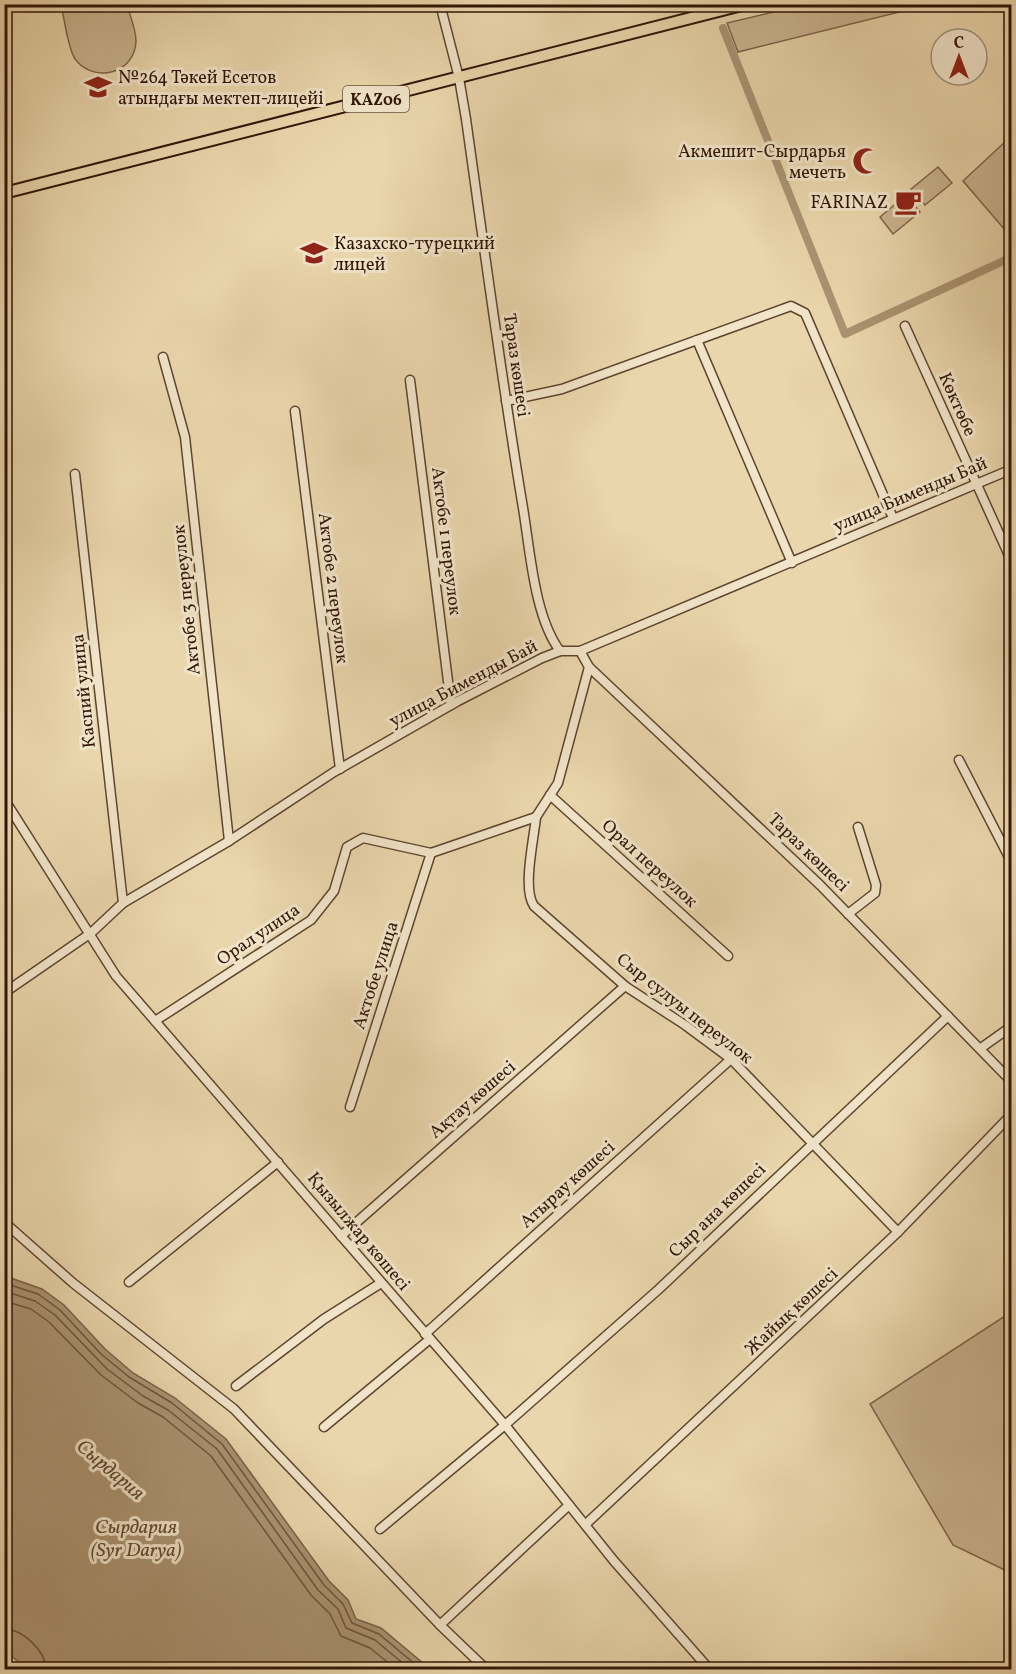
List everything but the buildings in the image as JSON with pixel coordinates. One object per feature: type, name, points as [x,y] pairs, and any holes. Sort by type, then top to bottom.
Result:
[{"type":"main road","name":"KAZ06","points":[[4,192],[746,4]]},
{"type":"street","name":"Тараз көшесі","points":[[440,4],[459,78],[506,401],[537,593],[551,639],[560,651]]},
{"type":"street","points":[[506,401],[562,389],[791,306],[805,313],[893,518]]},
{"type":"street","name":"Көктөбе","points":[[905,326],[1011,562]]},
{"type":"street","points":[[697,340],[792,562]]},
{"type":"street","name":"Актобе 3 переулок","points":[[163,357],[185,437],[229,841]]},
{"type":"street","name":"Актобе 1 переулок","points":[[410,380],[451,705]]},
{"type":"street","name":"Актобе 2 переулок","points":[[295,411],[340,769]]},
{"type":"street","name":"улица Бименды Бай","points":[[4,993],[91,933],[123,903],[229,841],[340,769],[451,705],[560,651],[580,651],[1011,469]]},
{"type":"street","name":"Каспий улица","points":[[75,474],[123,903]]},
{"type":"street","name":"Тараз көшесі","points":[[580,651],[589,667],[848,914],[981,1048],[1011,1082]]},
{"type":"street","points":[[431,853],[536,818],[558,783],[589,667]]},
{"type":"street","points":[[959,760],[1011,862]]},
{"type":"street","name":"Орал переулок","points":[[550,795],[728,956]]},
{"type":"street","name":"Қызылжар көшесі","points":[[4,799],[91,933],[116,976],[505,1425],[614,1561],[710,1670]]},
{"type":"street","name":"Сыр сулуы переулок","points":[[536,818],[529,884],[530,900],[625,986],[685,1025],[731,1059],[898,1232]]},
{"type":"street","points":[[848,914],[875,893],[876,885],[858,827]]},
{"type":"street","name":"Орал улица","points":[[155,1021],[311,920],[334,891],[347,847],[363,838],[431,853]]},
{"type":"street","name":"Актобе улица","points":[[350,1107],[431,853]]},
{"type":"street","name":"Ақтау көшесі","points":[[341,1236],[625,986]]},
{"type":"street","name":"Сыр ана көшесі","points":[[380,1529],[505,1425],[659,1289],[810,1143],[948,1016]]},
{"type":"street","points":[[981,1048],[1011,1026]]},
{"type":"street","name":"Атырау көшесі","points":[[324,1427],[731,1059]]},
{"type":"street","name":"Жайық көшесі","points":[[585,1524],[898,1232],[1011,1114]]},
{"type":"street","points":[[129,1282],[278,1162]]},
{"type":"street","points":[[4,1222],[89,1296],[220,1395],[440,1625],[487,1670]]},
{"type":"street","points":[[236,1386],[324,1319],[381,1283]]},
{"type":"street","points":[[440,1625],[569,1505]]},
{"type":"shaded area","points":[[808,4],[928,5],[738,52],[727,23]]},
{"type":"shaded area","points":[[61,5],[127,5],[136,41],[129,61],[112,72],[102,73],[83,67],[75,59],[68,41]]},
{"type":"shaded area","points":[[1006,141],[1011,152],[1012,228],[1005,230],[963,181]]},
{"type":"shaded area","points":[[938,167],[952,183],[925,205],[911,189]]},
{"type":"shaded area","points":[[906,195],[920,212],[893,234],[880,217]]},
{"type":"shaded area","points":[[1005,1316],[1012,1324],[1011,1573],[953,1545],[870,1404]]},
{"type":"water","name":"Сырдария (Syr Darya)","points":[[5,1276],[42,1289],[64,1305],[105,1349],[133,1373],[175,1398],[226,1439],[329,1581],[348,1600],[356,1619],[381,1628],[430,1669],[27,1670],[4,1649]]},
{"type":"waterway","points":[[723,28],[845,334],[1012,257]]},
{"type":"place","name":"№264 Тәкей Есетов атындағы мектеп-лицейі","points":[[98,87]]},
{"type":"place","name":"Акмешит-Сырдарья мечеть","points":[[866,161]]},
{"type":"place","name":"FARINAZ","points":[[908,202]]},
{"type":"place","name":"Казахско-турецкий лицей","points":[[314,253]]},
{"type":"water label","name":"Сырдария","points":[[111,1469]]}]
